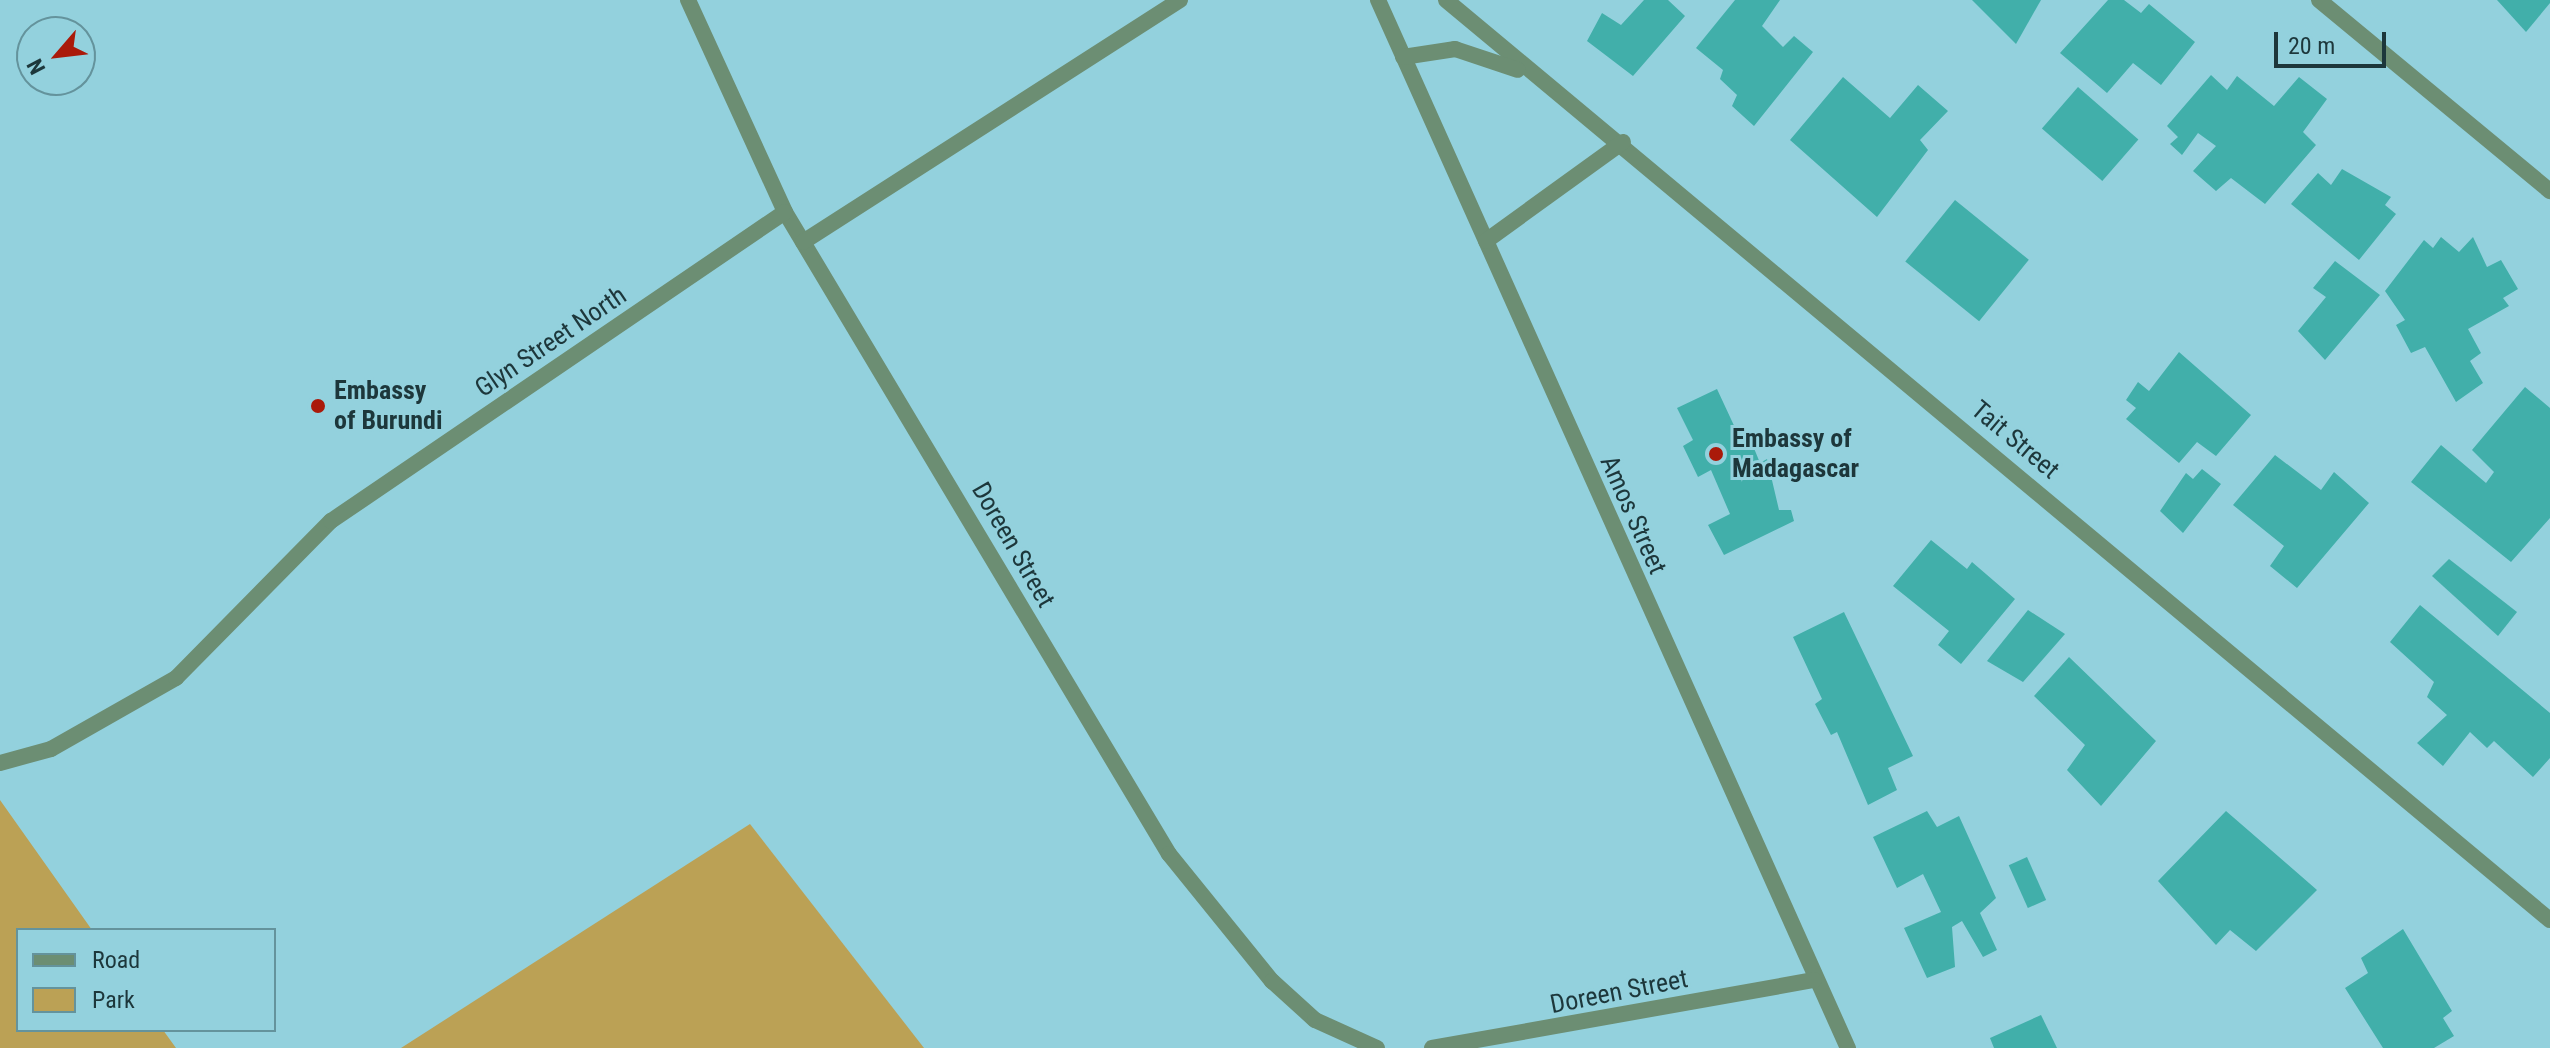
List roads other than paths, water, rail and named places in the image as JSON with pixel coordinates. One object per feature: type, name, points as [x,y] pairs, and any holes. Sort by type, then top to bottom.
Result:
[{"type":"street","name":"Doreen Street","points":[[688,0],[785,212],[1169,854],[1272,981],[1315,1020],[1377,1048]]},
{"type":"street","points":[[803,242],[1180,0]]},
{"type":"street","name":"Amos Street","points":[[1378,0],[1814,980],[1848,1048]]},
{"type":"street","name":"Tait Street","points":[[1446,0],[1547,87],[1623,142],[2550,920]]},
{"type":"street","points":[[2319,0],[2550,191]]},
{"type":"street","points":[[1403,57],[1436,48],[1476,52],[1547,87]]},
{"type":"street","points":[[1486,241],[1623,142]]},
{"type":"street","name":"Glyn Street North","points":[[0,763],[51,749],[176,678],[238,609],[331,521],[785,212]]},
{"type":"street","name":"Doreen Street","points":[[1432,1048],[1814,980]]},
{"type":"place","name":"Embassy of Burundi","points":[[318,406]]},
{"type":"place","name":"Embassy of Madagascar","points":[[1716,454]]}]
